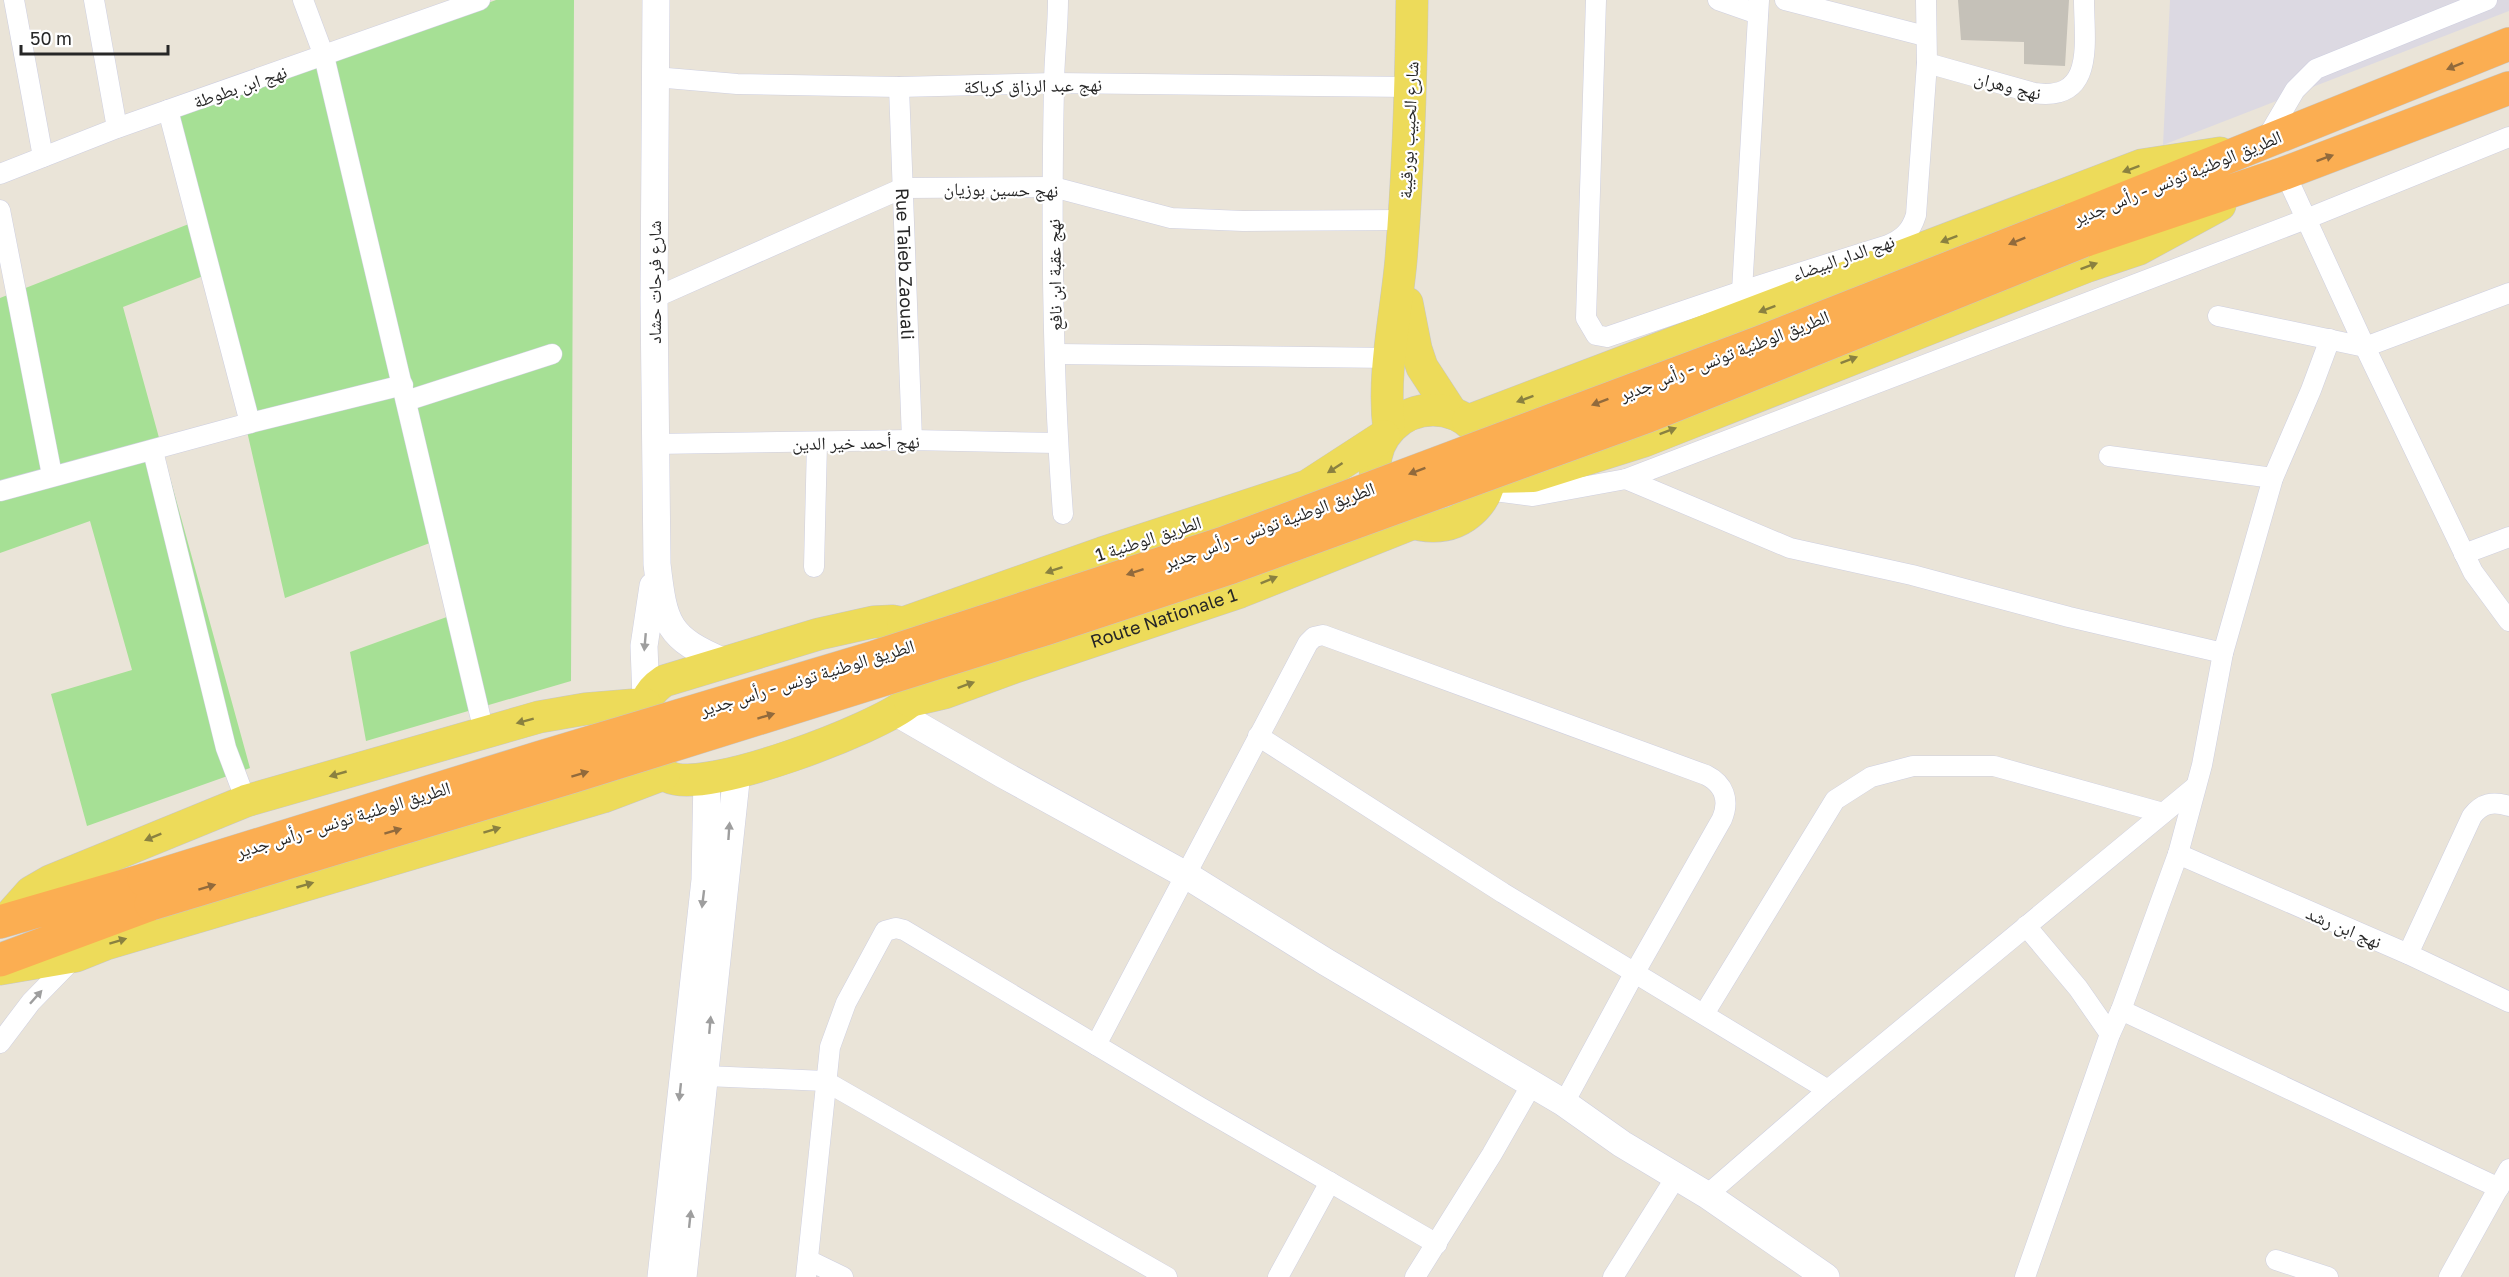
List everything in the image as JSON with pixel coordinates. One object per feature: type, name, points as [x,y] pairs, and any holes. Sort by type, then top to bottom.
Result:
[{"type":"highway","name":"الطريق الوطنية تونس - رأس جدير","points":[[3,921],[147,892],[593,770],[1045,629],[1232,567],[1648,416],[2077,230],[2257,145],[2509,44]]},
{"type":"highway","name":"الطريق الوطنية تونس - رأس جدير","points":[[2077,230],[2278,175],[2509,88]]},
{"type":"highway","name":"الطريق الوطنية تونس - رأس جدير","points":[[0,960],[147,892]]},
{"type":"main road","name":"شارع الحبيب بورقيبة","points":[[1401,261],[1411,87],[1412,0]]},
{"type":"main road","points":[[1460,417],[2142,165],[2257,145]]},
{"type":"main road","points":[[1489,484],[1533,476],[1644,441],[2088,266],[2139,249],[2278,175]]},
{"type":"main road","points":[[1401,261],[1416,350],[1426,375],[1460,417],[1479,432],[1487,446],[1491,461],[1489,484],[1469,514],[1457,521],[1428,526],[1414,523],[1395,513],[1382,497],[1375,477],[1376,455],[1387,432],[1388,393],[1401,261]]},
{"type":"main road","name":"الطريق الوطنية 1","points":[[903,623],[1091,557],[1307,486],[1387,432],[1403,418],[1418,412],[1435,410],[1460,417]]},
{"type":"main road","name":"Route Nationale 1","points":[[664,774],[676,779],[722,774],[817,746],[902,706],[1240,592],[1414,523]]},
{"type":"main road","points":[[0,969],[76,956],[116,941],[603,797],[664,774],[651,746],[646,701],[652,689],[664,681],[819,634],[873,621],[888,620],[912,627],[920,635],[928,658],[925,682],[902,706]]},
{"type":"main road","points":[[3,921],[31,892],[50,881],[246,801],[539,717],[646,701]]},
{"type":"street","points":[[14,0],[43,157]]},
{"type":"street","points":[[94,0],[117,128]]},
{"type":"street","points":[[303,0],[324,56],[484,732]]},
{"type":"street","name":"شارع فرحات حشاد","points":[[656,0],[654,298],[657,564]]},
{"type":"street","name":"نهج عقبة ابن نافع","points":[[1058,0],[1053,187],[1057,442],[1063,514]]},
{"type":"street","name":"نهج الدار البيضاء","points":[[1596,0],[1586,318],[1596,335],[1606,337],[1887,245],[1906,234],[1916,215],[1927,63],[1926,0]]},
{"type":"street","points":[[1718,0],[1758,7],[1742,291]]},
{"type":"street","points":[[1785,0],[1925,36]]},
{"type":"street","name":"نهج وهران","points":[[1927,63],[2034,93],[2050,96],[2064,92],[2074,85],[2084,57],[2084,0]]},
{"type":"street","points":[[2257,145],[2295,90],[2316,69],[2487,0]]},
{"type":"street","name":"نهج ابن بطوطة","points":[[0,174],[117,128],[476,1]]},
{"type":"street","name":"نهج عبد الرزاق كرباكة","points":[[655,78],[737,84],[899,87],[1054,83],[1411,87]]},
{"type":"street","name":"Rue Taieb Zaouali","points":[[899,87],[912,440]]},
{"type":"street","points":[[168,110],[249,423]]},
{"type":"street","points":[[1489,484],[1533,496],[1626,478],[1986,343],[2306,219],[2509,136]]},
{"type":"street","points":[[2278,175],[2306,219],[2473,572],[2509,621]]},
{"type":"street","name":"نهج حسين بوزيان","points":[[654,298],[903,188],[1053,187],[1171,218],[1243,221],[1403,220]]},
{"type":"street","points":[[0,210],[52,475]]},
{"type":"street","points":[[2218,316],[2365,347],[2509,293]]},
{"type":"street","points":[[2025,1277],[2110,1034],[2121,1010],[2178,854],[2202,765],[2223,653],[2273,478],[2330,339]]},
{"type":"street","points":[[0,491],[249,423],[404,393],[552,354]]},
{"type":"street","points":[[1056,354],[1391,358]]},
{"type":"street","name":"نهج أحمد خير الدين","points":[[655,444],[912,440],[1057,442]]},
{"type":"street","points":[[814,567],[817,443]]},
{"type":"street","points":[[153,450],[226,748],[246,801]]},
{"type":"street","points":[[2109,456],[2273,478]]},
{"type":"street","points":[[1626,478],[1790,548],[1912,575],[2069,617],[2223,653]]},
{"type":"street","points":[[2464,554],[2509,537]]},
{"type":"street","points":[[657,564],[663,606],[672,628],[689,646],[725,662]]},
{"type":"street","points":[[646,701],[644,646],[657,564]]},
{"type":"street","points":[[1096,1046],[1308,643],[1314,637],[1323,635],[1715,780],[1725,794],[1727,803],[1722,819],[1564,1103]]},
{"type":"street","points":[[902,706],[1564,1103],[1622,1144],[1707,1195],[1826,1277]]},
{"type":"street","points":[[1258,736],[1503,893],[1828,1090]]},
{"type":"street","points":[[1704,1014],[1835,800],[1871,777],[1913,766],[1994,766],[2163,813]]},
{"type":"street","points":[[683,1277],[706,1076],[722,774]]},
{"type":"street","points":[[661,1277],[705,880],[722,774]]},
{"type":"street","points":[[1707,1195],[1828,1090],[2195,787]]},
{"type":"street","points":[[2408,954],[2472,816],[2477,810],[2491,803],[2499,802],[2509,806]]},
{"type":"street","name":"نهج ابن رشد","points":[[2178,854],[2408,954],[2509,1002]]},
{"type":"street","points":[[2026,926],[2078,988],[2110,1034]]},
{"type":"street","points":[[843,1277],[807,1269],[825,1081],[832,1039],[846,1003],[885,931],[890,928],[904,930],[1096,1046],[1437,1244]]},
{"type":"street","points":[[0,1043],[31,1002],[76,956]]},
{"type":"street","points":[[2121,1010],[2499,1188]]},
{"type":"street","points":[[706,1076],[825,1081],[1167,1277]]},
{"type":"street","points":[[1415,1277],[1532,1084]]},
{"type":"street","points":[[2449,1277],[2509,1169]]},
{"type":"street","points":[[1613,1277],[1676,1177]]},
{"type":"street","points":[[1278,1277],[1329,1182]]},
{"type":"street","points":[[2276,1260],[2306,1273],[2328,1277]]},
{"type":"shaded area","points":[[2170,0],[2509,0],[2509,11],[2163,145]]},
{"type":"green space","points":[[496,0],[574,0],[571,681],[366,741],[350,652],[455,614],[435,541],[285,598],[211,273],[123,307],[250,768],[87,826],[51,694],[132,670],[90,521],[0,553],[0,298],[199,220],[179,114]]},
{"type":"building","points":[[1958,0],[2069,0],[2065,66],[2024,64],[2024,42],[1961,40]]}]
